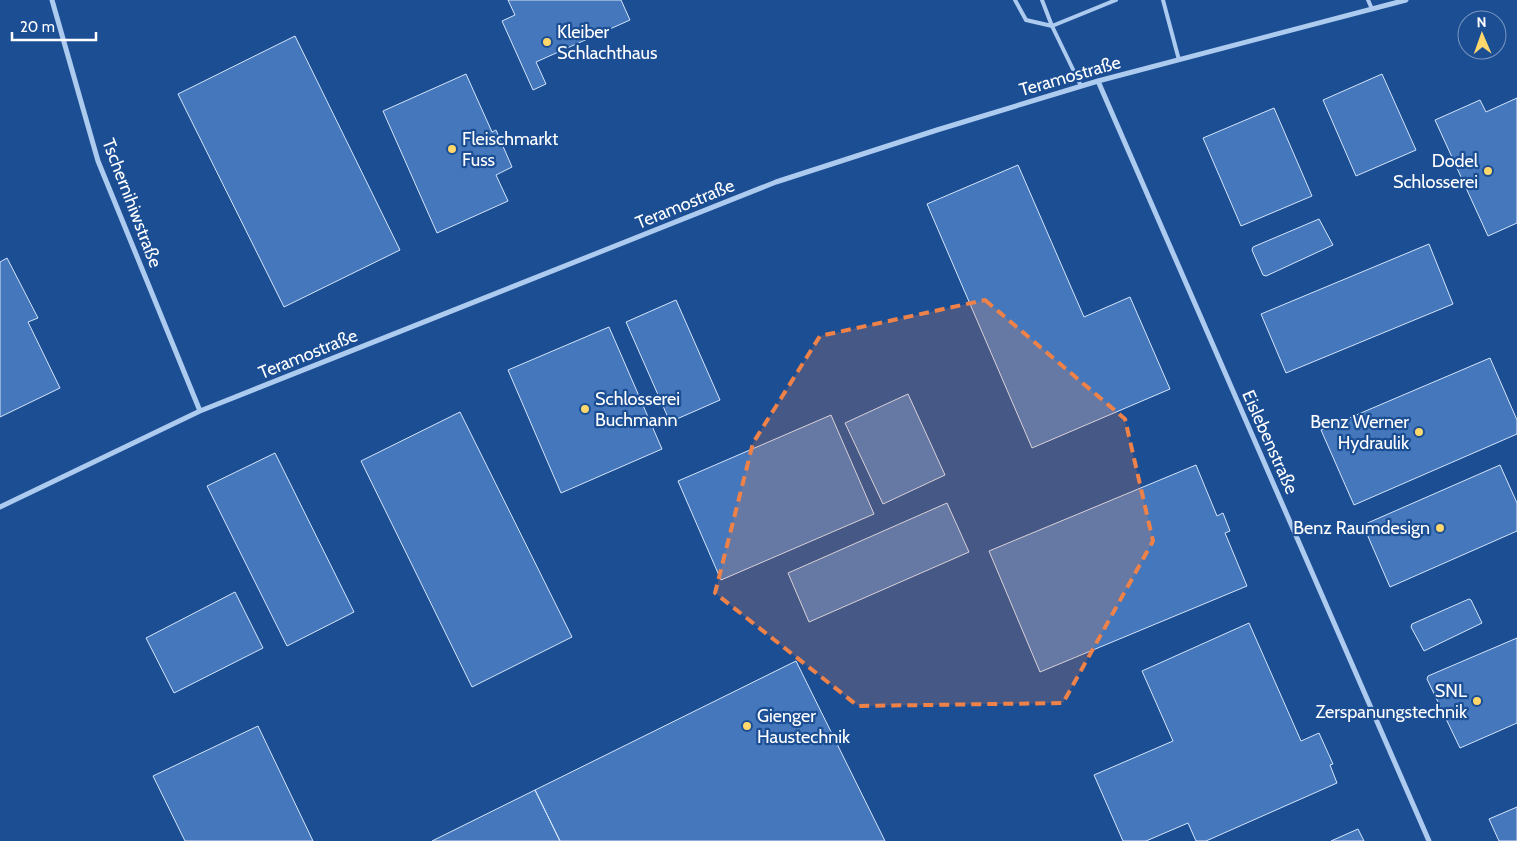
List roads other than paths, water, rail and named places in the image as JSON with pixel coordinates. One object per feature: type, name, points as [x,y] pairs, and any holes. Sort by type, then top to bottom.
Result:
[{"type":"street","name":"Tschernihiwstraße","points":[[52,0],[98,161],[200,411]]},
{"type":"street","name":"Teramostraße","points":[[0,508],[200,411],[776,182],[1098,81],[1406,0]]},
{"type":"street","name":"Eislebenstraße","points":[[1098,81],[1429,841]]},
{"type":"lane","points":[[1015,0],[1026,20],[1052,26],[1116,0]]},
{"type":"lane","points":[[1042,0],[1052,26],[1081,86]]},
{"type":"lane","points":[[1163,0],[1179,60]]},
{"type":"lane","points":[[1368,0],[1372,9]]},
{"type":"place","name":"Kleiber Schlachthaus","points":[[547,42]]},
{"type":"place","name":"Fleischmarkt Fuss","points":[[452,149]]},
{"type":"place","name":"Dodel Schlosserei","points":[[1488,171]]},
{"type":"place","name":"Schlosserei Buchmann","points":[[585,409]]},
{"type":"place","name":"Benz Werner Hydraulik","points":[[1419,432]]},
{"type":"place","name":"Benz Raumdesign","points":[[1440,528]]},
{"type":"place","name":"SNL Zerspanungstechnik","points":[[1477,701]]},
{"type":"place","name":"Gienger Haustechnik","points":[[747,726]]}]
